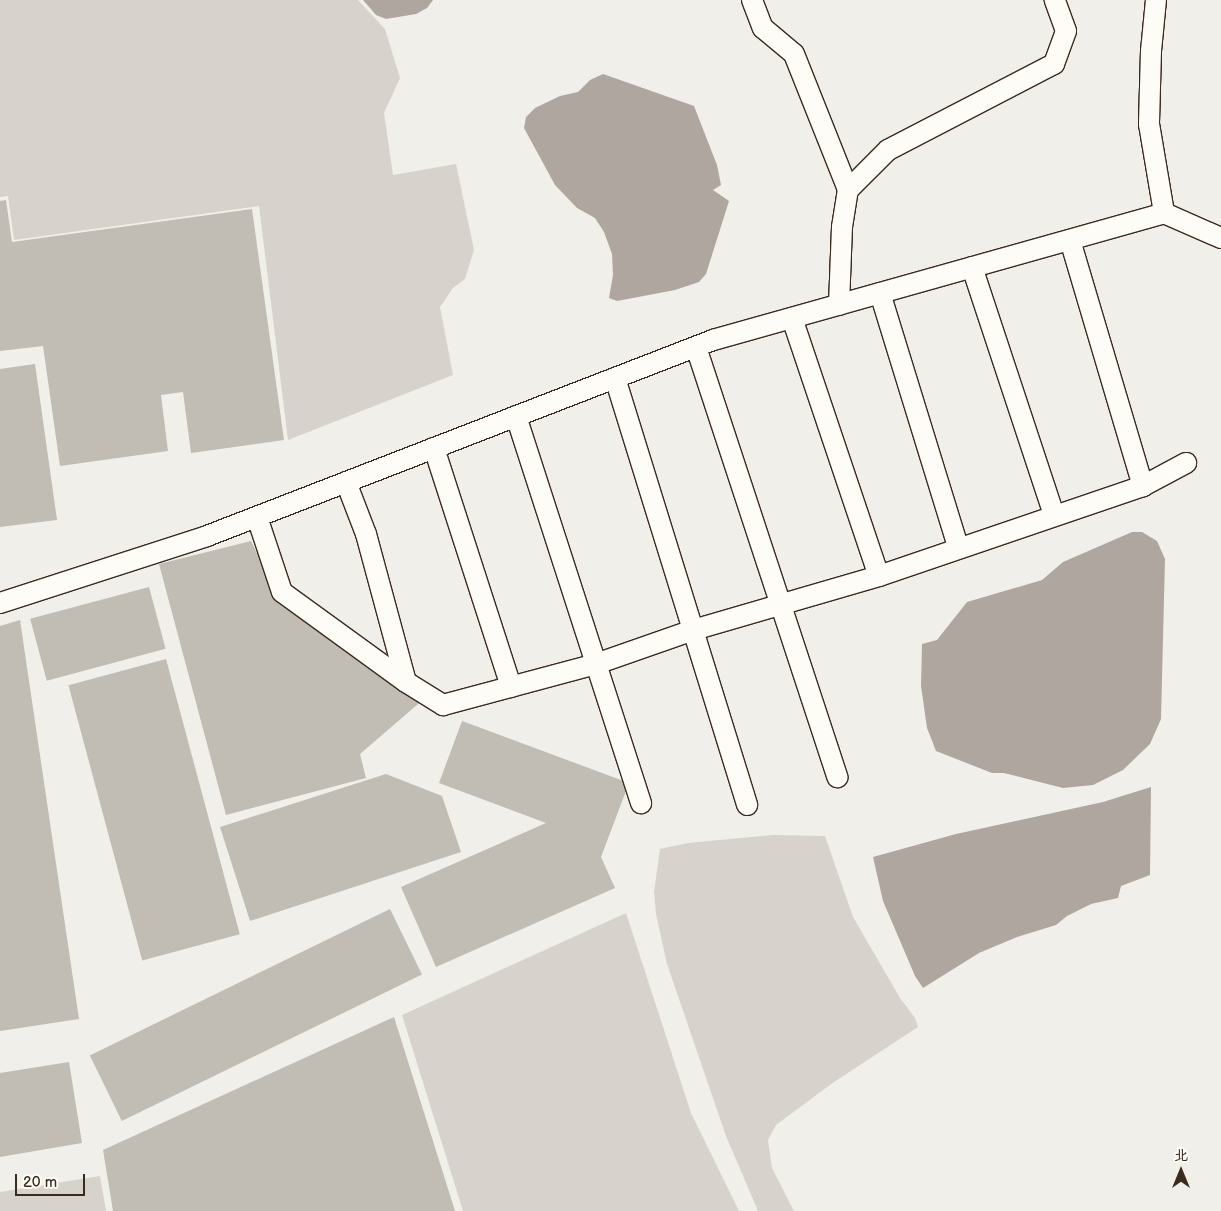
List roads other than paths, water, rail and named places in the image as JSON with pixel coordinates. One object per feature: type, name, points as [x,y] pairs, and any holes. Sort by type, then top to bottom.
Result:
[{"type":"street","points":[[752,0],[763,28],[794,54],[848,190],[842,227],[839,305]]},
{"type":"street","points":[[848,190],[888,150],[1054,64],[1066,31],[1055,0]]},
{"type":"street","points":[[1156,0],[1151,50],[1149,124],[1164,213]]},
{"type":"street","points":[[0,603],[207,536],[696,347],[792,318],[1164,213],[1221,238]]},
{"type":"street","points":[[1070,240],[1143,486]]},
{"type":"street","points":[[972,267],[1054,515]]},
{"type":"street","points":[[880,293],[958,547]]},
{"type":"street","points":[[792,318],[879,576]]},
{"type":"street","points":[[696,347],[837,776]]},
{"type":"street","points":[[615,378],[748,804]]},
{"type":"street","points":[[516,416],[641,803]]},
{"type":"street","points":[[434,448],[511,687]]},
{"type":"street","points":[[257,516],[282,592],[406,682],[443,705],[596,664],[693,630],[879,576],[958,547],[1143,486],[1186,463]]},
{"type":"street","points":[[346,482],[366,534],[406,682]]}]
